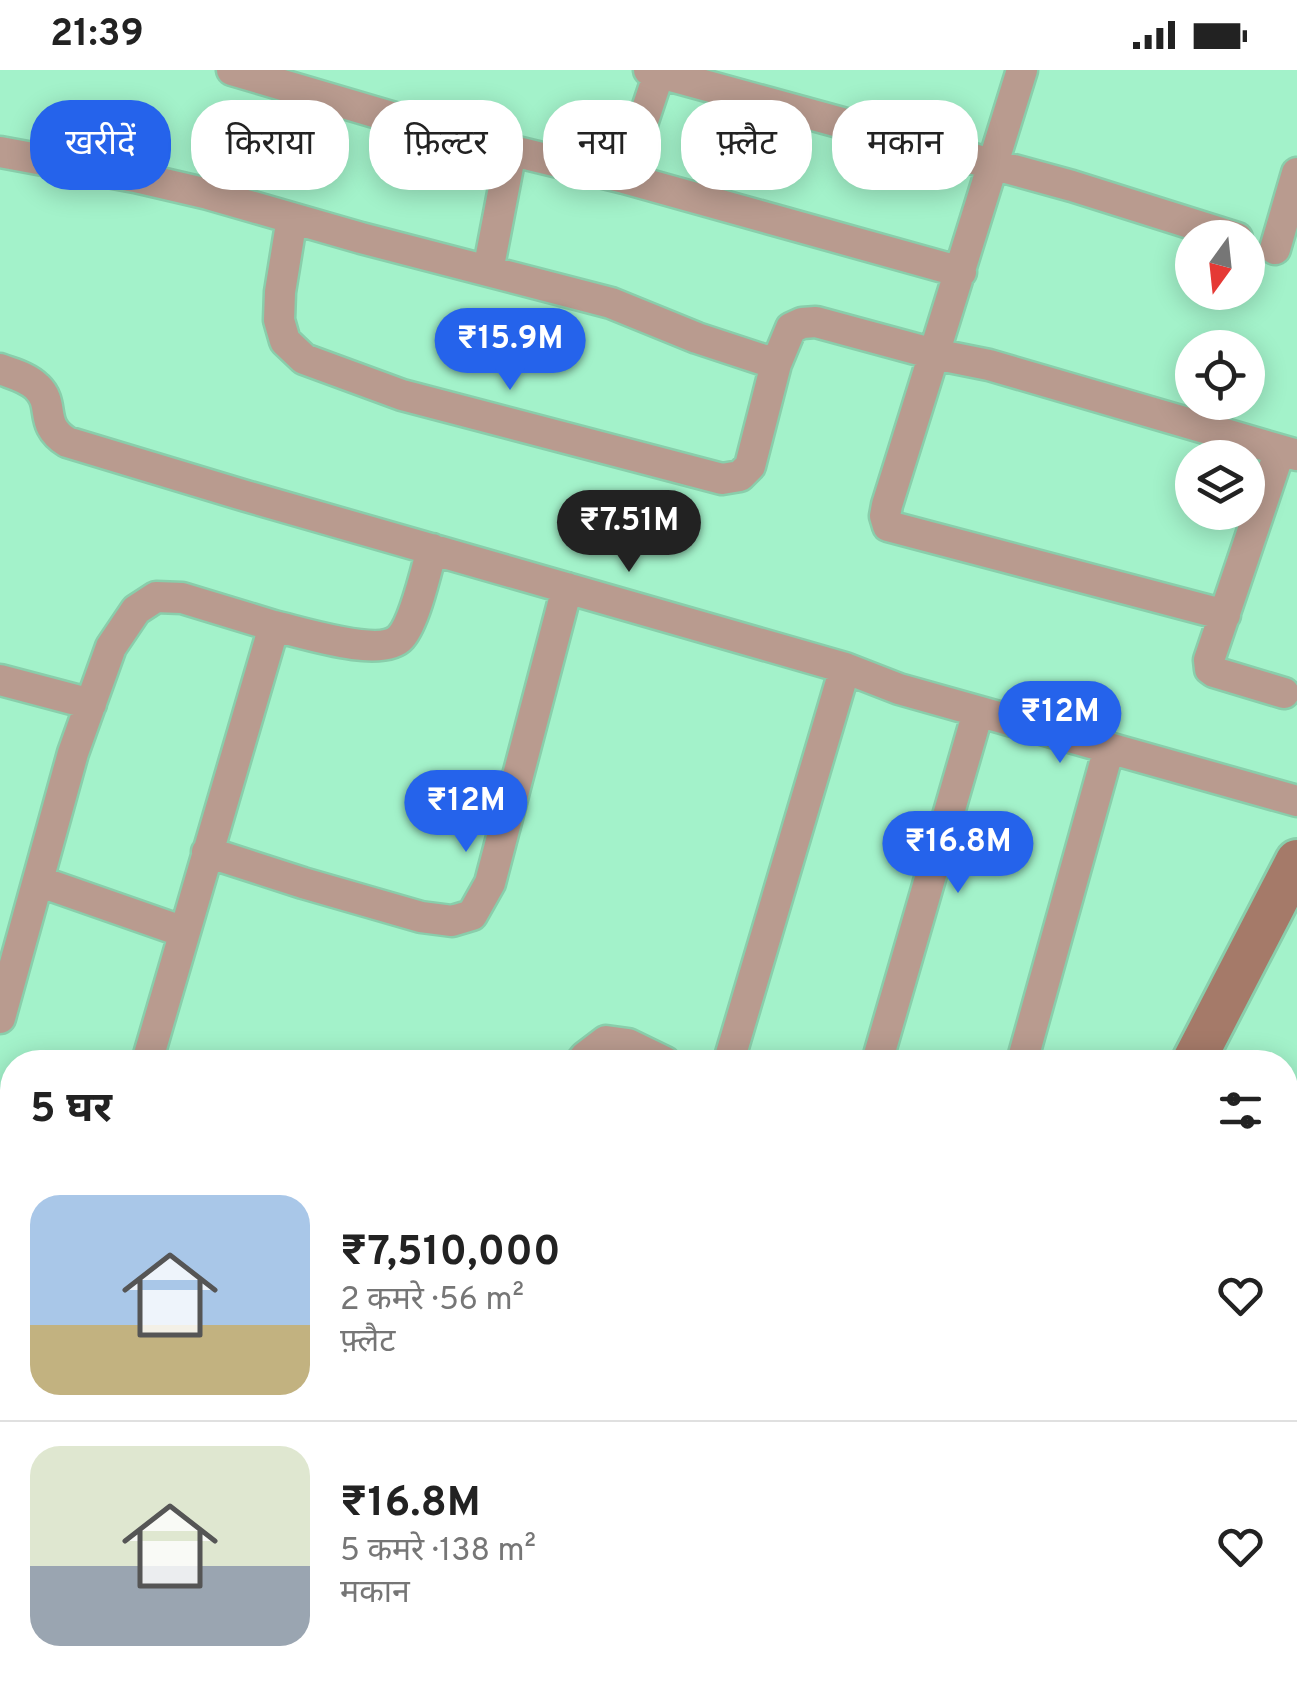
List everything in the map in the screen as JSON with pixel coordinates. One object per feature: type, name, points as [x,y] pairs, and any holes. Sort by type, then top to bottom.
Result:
[{"type":"street","points":[[232,70],[369,110]]},
{"type":"street","points":[[1022,70],[887,505],[888,526],[1225,615]]},
{"type":"street","points":[[647,100],[656,71],[1072,186],[1180,220]]},
{"type":"street","points":[[0,152],[135,176],[208,194],[611,304],[776,364]]},
{"type":"street","points":[[1273,249],[1297,173]]},
{"type":"street","points":[[661,188],[961,272]]},
{"type":"street","points":[[488,271],[504,190]]},
{"type":"street","points":[[292,218],[279,320],[284,342],[304,359],[402,395],[722,479],[740,476],[750,466],[776,364],[791,328],[816,322],[989,365],[1288,453],[1209,660],[1214,672],[1284,693]]},
{"type":"street","points":[[0,369],[24,377],[40,389],[49,424],[68,442],[845,668],[899,689],[1297,801]]},
{"type":"street","points":[[0,1018],[14,911],[38,881],[73,753],[111,648],[136,610],[156,597],[182,598],[274,626],[364,646],[384,646],[399,640],[409,625],[432,549]]},
{"type":"street","points":[[208,852],[422,917],[452,921],[472,915],[490,884],[567,588]]},
{"type":"street","points":[[149,1050],[274,626]]},
{"type":"street","points":[[732,1050],[845,668]]},
{"type":"street","points":[[0,680],[91,704]]},
{"type":"street","points":[[881,1050],[978,712]]},
{"type":"street","points":[[1025,1050],[1108,748]]},
{"type":"street","points":[[1199,1050],[1297,862]]},
{"type":"street","points":[[38,881],[184,932]]},
{"type":"street","points":[[595,1050],[606,1042],[628,1044],[640,1050]]}]
